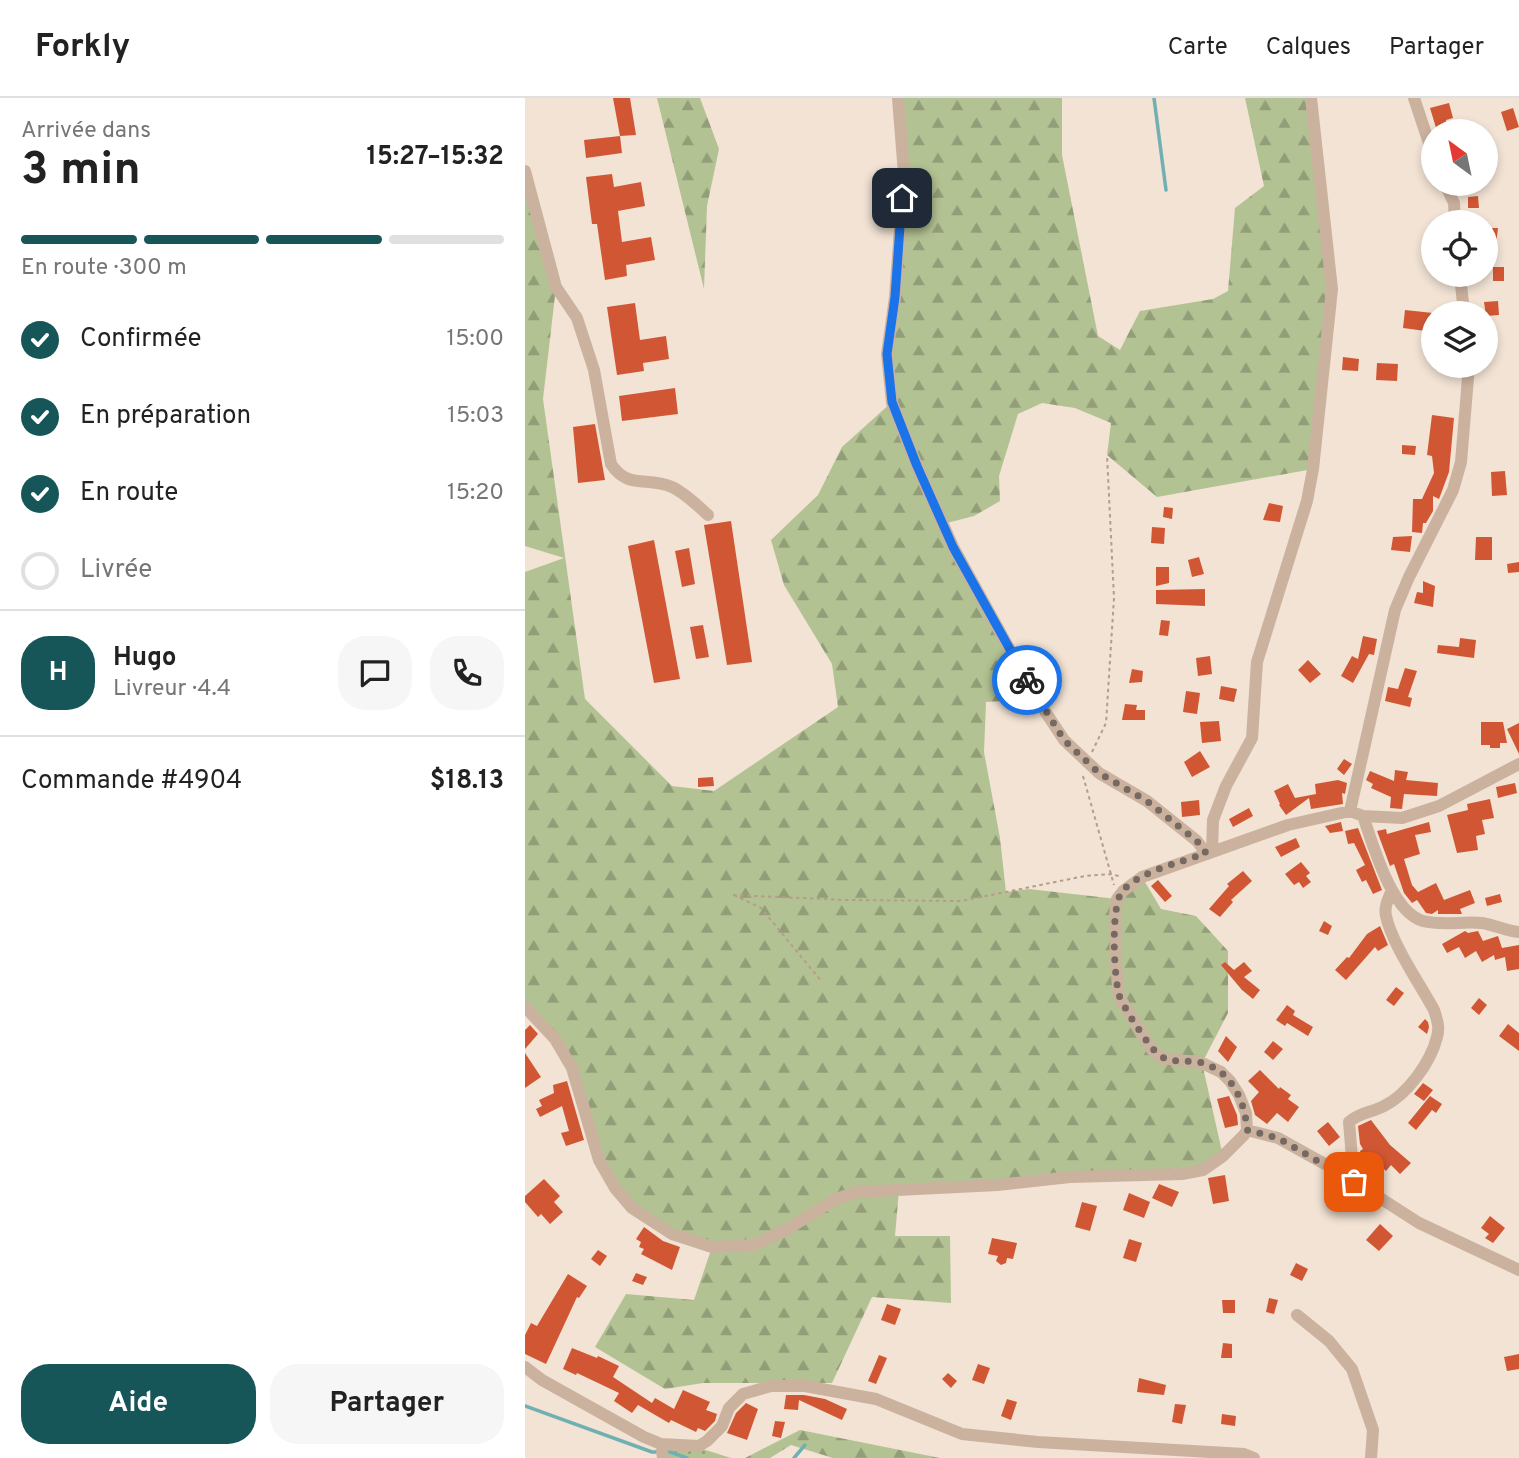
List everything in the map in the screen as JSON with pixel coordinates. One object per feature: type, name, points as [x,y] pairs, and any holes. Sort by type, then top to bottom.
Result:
[{"type":"street","points":[[898,98],[904,174],[895,297],[887,354],[892,402],[917,466],[953,547],[1037,699],[1064,740],[1115,783],[1147,801],[1209,852]]},
{"type":"street","points":[[1209,852],[1213,820],[1226,786],[1252,738],[1257,662],[1307,501],[1313,469],[1332,289],[1311,98]]},
{"type":"street","points":[[1413,98],[1421,121]]},
{"type":"street","points":[[525,171],[556,287],[577,318],[594,370],[611,464],[619,476],[627,480],[672,487],[708,515]]},
{"type":"street","points":[[1350,811],[1395,610],[1453,490],[1461,462],[1468,378]]},
{"type":"street","points":[[525,1007],[555,1040],[572,1068],[599,1160],[615,1188],[632,1208],[672,1234],[712,1247],[753,1245],[786,1230],[836,1199],[857,1192],[998,1185],[1070,1177],[1182,1174],[1203,1170],[1223,1156],[1247,1130],[1246,1113],[1239,1095],[1220,1072],[1202,1063],[1162,1058],[1153,1051],[1119,997],[1117,900],[1123,891],[1136,881],[1288,825],[1350,811],[1363,816],[1402,818],[1439,806],[1519,764]]},
{"type":"street","points":[[1363,816],[1387,883],[1402,904],[1419,920],[1432,923],[1486,923],[1519,932]]},
{"type":"street","points":[[1354,1182],[1349,1122],[1356,1115],[1385,1106],[1406,1089],[1427,1062],[1438,1036],[1434,1010],[1395,939],[1386,916],[1386,903],[1392,890]]},
{"type":"street","points":[[1247,1130],[1278,1138],[1419,1223],[1519,1270]]},
{"type":"street","points":[[1297,1315],[1329,1341],[1352,1369],[1373,1430],[1371,1458]]},
{"type":"street","points":[[525,1367],[542,1380],[644,1437],[661,1450],[704,1444],[722,1426],[729,1408],[743,1394],[771,1386],[805,1386],[876,1399],[962,1434],[1038,1442],[1244,1454],[1254,1458]]},
{"type":"path","points":[[1107,455],[1114,598],[1109,693],[1106,723],[1096,747],[1086,760],[1083,778],[1117,900]]},
{"type":"path","points":[[822,982],[761,908],[733,895],[961,901],[1085,876],[1111,874],[1136,881]]},
{"type":"green space","points":[[657,98],[700,98],[719,149],[707,206],[704,289]]},
{"type":"green space","points":[[898,98],[1062,98],[1062,155],[1098,336],[1120,350],[1140,311],[1213,299],[1228,291],[1235,208],[1264,186],[1245,98],[1311,98],[1332,289],[1313,469],[1157,497],[1107,455],[1111,423],[1075,408],[1042,403],[1018,414],[999,476],[1000,501],[974,516],[943,524],[1037,699],[986,702],[984,752],[1000,838],[1006,892],[1029,889],[1117,899],[1142,877],[1161,909],[1196,916],[1228,951],[1228,1013],[1202,1063],[1223,1156],[1203,1170],[899,1190],[895,1236],[950,1236],[951,1303],[872,1297],[832,1383],[703,1383],[665,1389],[595,1347],[626,1294],[694,1300],[712,1247],[672,1234],[615,1188],[572,1068],[525,1007],[525,572],[564,558],[525,546],[525,171],[556,287],[543,399],[585,699],[672,786],[714,791],[838,707],[832,664],[784,585],[771,540],[818,495],[842,447],[892,402],[887,354],[904,174]]},
{"type":"green space","points":[[800,1430],[940,1458],[833,1458],[791,1445],[770,1458],[745,1458]]},
{"type":"green space","points":[[661,1444],[696,1447],[731,1458],[663,1458]]},
{"type":"building","points":[[613,98],[630,98],[636,135],[620,136]]},
{"type":"building","points":[[1449,103],[1453,118],[1433,119],[1430,108]]},
{"type":"building","points":[[1513,108],[1519,127],[1507,131],[1501,112]]},
{"type":"building","points":[[620,136],[622,153],[586,158],[584,140]]},
{"type":"building","points":[[612,174],[614,187],[641,182],[645,206],[618,211],[622,242],[651,237],[655,260],[626,265],[627,276],[605,280],[597,224],[592,224],[586,177]]},
{"type":"building","points":[[1478,196],[1479,208],[1468,208],[1468,197]]},
{"type":"building","points":[[1498,267],[1504,267],[1504,281],[1498,281]]},
{"type":"building","points":[[635,303],[640,340],[666,336],[669,359],[643,363],[644,371],[617,375],[607,307]]},
{"type":"building","points":[[1405,310],[1421,312],[1421,330],[1403,328]]},
{"type":"building","points":[[1343,357],[1359,359],[1358,371],[1342,370]]},
{"type":"building","points":[[1377,363],[1398,364],[1397,381],[1376,380]]},
{"type":"building","points":[[675,388],[678,414],[622,421],[619,396]]},
{"type":"building","points":[[1432,415],[1454,418],[1449,472],[1439,499],[1433,496],[1433,511],[1426,523],[1423,523],[1422,533],[1412,532],[1413,499],[1422,499],[1434,473],[1432,456],[1427,455]]},
{"type":"building","points":[[595,424],[605,480],[578,483],[573,427]]},
{"type":"building","points":[[1402,445],[1416,446],[1415,455],[1402,454]]},
{"type":"building","points":[[1505,471],[1507,495],[1492,496],[1491,472]]},
{"type":"building","points":[[1269,503],[1283,506],[1280,522],[1263,520]]},
{"type":"building","points":[[1164,507],[1173,508],[1172,519],[1163,517]]},
{"type":"building","points":[[731,521],[752,662],[727,665],[704,525]]},
{"type":"building","points":[[1152,527],[1165,528],[1164,544],[1151,543]]},
{"type":"building","points":[[1412,536],[1410,552],[1391,550],[1393,537]]},
{"type":"building","points":[[1476,537],[1492,537],[1492,560],[1475,560]]},
{"type":"building","points":[[654,540],[680,679],[654,683],[628,546]]},
{"type":"building","points":[[689,548],[695,584],[682,587],[675,551]]},
{"type":"building","points":[[1199,557],[1204,574],[1192,577],[1188,560]]},
{"type":"building","points":[[1519,562],[1519,572],[1508,573],[1507,564]]},
{"type":"building","points":[[1156,567],[1169,567],[1169,583],[1156,586]]},
{"type":"building","points":[[1423,581],[1435,586],[1433,607],[1414,603],[1417,592],[1423,593]]},
{"type":"building","points":[[1205,589],[1205,606],[1156,604],[1156,590]]},
{"type":"building","points":[[1161,620],[1170,621],[1168,636],[1159,635]]},
{"type":"building","points":[[703,625],[709,657],[696,659],[690,627]]},
{"type":"building","points":[[1363,636],[1377,639],[1374,655],[1369,654],[1353,683],[1341,676],[1352,656],[1358,659]]},
{"type":"building","points":[[1460,638],[1476,640],[1474,658],[1437,653],[1438,645],[1459,647]]},
{"type":"building","points":[[1210,656],[1212,674],[1198,676],[1196,658]]},
{"type":"building","points":[[1308,660],[1321,674],[1310,683],[1298,670]]},
{"type":"building","points":[[1405,668],[1417,671],[1408,697],[1412,698],[1410,707],[1385,701],[1388,687],[1398,689]]},
{"type":"building","points":[[1132,669],[1143,671],[1142,682],[1129,683]]},
{"type":"building","points":[[1221,686],[1237,689],[1234,702],[1219,699]]},
{"type":"building","points":[[1186,691],[1200,693],[1197,714],[1183,712]]},
{"type":"building","points":[[1125,704],[1137,705],[1136,710],[1145,710],[1145,720],[1122,720]]},
{"type":"building","points":[[1219,721],[1221,741],[1202,743],[1200,722]]},
{"type":"building","points":[[1481,722],[1503,722],[1507,743],[1500,743],[1500,748],[1481,745]]},
{"type":"building","points":[[1519,723],[1519,754],[1507,729]]},
{"type":"building","points":[[1200,751],[1210,767],[1192,777],[1184,762]]},
{"type":"building","points":[[1344,759],[1352,764],[1344,775],[1337,769]]},
{"type":"building","points":[[1395,770],[1408,772],[1406,780],[1438,783],[1437,796],[1404,794],[1402,809],[1390,808],[1391,797],[1371,788],[1373,784],[1366,780],[1370,771],[1394,781]]},
{"type":"building","points":[[713,777],[714,786],[698,787],[698,778]]},
{"type":"building","points":[[1338,780],[1347,783],[1345,794],[1342,793],[1343,804],[1311,809],[1309,798],[1286,815],[1274,791],[1288,784],[1295,798],[1316,794],[1315,784]]},
{"type":"building","points":[[1515,783],[1517,793],[1498,798],[1496,787]]},
{"type":"building","points":[[1490,799],[1494,818],[1482,820],[1485,834],[1476,836],[1478,850],[1457,853],[1447,815],[1468,810],[1467,804]]},
{"type":"building","points":[[1199,800],[1200,815],[1182,817],[1181,802]]},
{"type":"building","points":[[1249,808],[1253,816],[1233,827],[1229,819]]},
{"type":"building","points":[[1341,822],[1343,831],[1330,833],[1325,826]]},
{"type":"building","points":[[1429,822],[1431,832],[1415,835],[1420,854],[1404,859],[1412,885],[1418,892],[1436,883],[1444,900],[1470,890],[1475,903],[1460,909],[1462,914],[1438,914],[1438,910],[1432,914],[1426,913],[1417,900],[1412,903],[1404,893],[1394,864],[1390,866],[1377,831],[1386,829],[1387,834]]},
{"type":"building","points":[[1358,828],[1382,890],[1373,894],[1366,880],[1362,882],[1356,870],[1365,865],[1354,843],[1348,844],[1345,831]]},
{"type":"building","points":[[1296,838],[1300,847],[1281,857],[1275,847]]},
{"type":"building","points":[[1301,862],[1310,873],[1306,876],[1311,882],[1303,888],[1299,882],[1294,885],[1285,874]]},
{"type":"building","points":[[1243,871],[1252,881],[1231,900],[1233,902],[1220,917],[1209,909],[1229,886],[1227,884]]},
{"type":"building","points":[[1158,880],[1172,896],[1165,902],[1151,886]]},
{"type":"building","points":[[1500,894],[1502,902],[1487,906],[1485,898]]},
{"type":"building","points":[[1324,921],[1332,926],[1328,935],[1319,931]]},
{"type":"building","points":[[1380,926],[1388,945],[1378,951],[1375,947],[1346,980],[1335,970],[1349,958],[1367,934]]},
{"type":"building","points":[[1465,931],[1478,931],[1483,941],[1498,936],[1502,948],[1519,945],[1519,969],[1507,971],[1505,957],[1495,960],[1494,955],[1482,962],[1476,951],[1465,958],[1459,947],[1447,953],[1442,944]]},
{"type":"building","points":[[1225,962],[1234,970],[1244,962],[1252,971],[1244,977],[1260,990],[1253,999],[1221,965]]},
{"type":"building","points":[[1396,987],[1404,993],[1394,1006],[1386,1000]]},
{"type":"building","points":[[1479,998],[1487,1005],[1479,1015],[1471,1008]]},
{"type":"building","points":[[1287,1005],[1295,1011],[1293,1015],[1313,1027],[1308,1036],[1287,1023],[1285,1026],[1276,1020]]},
{"type":"building","points":[[1425,1019],[1429,1027],[1427,1034],[1418,1027]]},
{"type":"building","points":[[1508,1024],[1519,1033],[1519,1051],[1499,1036]]},
{"type":"building","points":[[530,1025],[538,1034],[525,1049],[525,1030]]},
{"type":"building","points":[[1226,1036],[1237,1047],[1228,1062],[1218,1051]]},
{"type":"building","points":[[1273,1041],[1283,1049],[1273,1060],[1264,1052]]},
{"type":"building","points":[[525,1053],[541,1077],[525,1088]]},
{"type":"building","points":[[1260,1070],[1279,1089],[1280,1087],[1291,1095],[1288,1099],[1299,1107],[1288,1122],[1277,1113],[1267,1124],[1255,1115],[1251,1101],[1259,1092],[1248,1081]]},
{"type":"building","points":[[567,1081],[584,1140],[566,1146],[561,1133],[569,1131],[562,1106],[540,1117],[536,1109],[542,1106],[539,1100],[554,1093],[553,1085]]},
{"type":"building","points":[[1423,1083],[1433,1090],[1424,1101],[1414,1094]]},
{"type":"building","points":[[1229,1096],[1238,1125],[1225,1128],[1217,1099]]},
{"type":"building","points":[[1430,1096],[1442,1104],[1436,1113],[1432,1110],[1416,1130],[1408,1123]]},
{"type":"building","points":[[1371,1120],[1390,1145],[1411,1163],[1400,1174],[1391,1165],[1386,1171],[1371,1156],[1364,1161],[1361,1157],[1360,1151],[1363,1149],[1358,1126]]},
{"type":"building","points":[[1328,1122],[1340,1137],[1329,1146],[1317,1131]]},
{"type":"building","points":[[1225,1175],[1229,1201],[1213,1204],[1208,1178]]},
{"type":"building","points":[[544,1179],[560,1196],[554,1202],[563,1212],[550,1224],[541,1214],[538,1217],[525,1202],[525,1196]]},
{"type":"building","points":[[1159,1184],[1179,1192],[1172,1207],[1152,1198]]},
{"type":"building","points":[[1129,1193],[1150,1202],[1144,1218],[1123,1210]]},
{"type":"building","points":[[1082,1202],[1097,1206],[1090,1231],[1075,1227]]},
{"type":"building","points":[[1490,1216],[1505,1228],[1493,1243],[1485,1238],[1489,1234],[1481,1228]]},
{"type":"building","points":[[1380,1224],[1393,1236],[1379,1251],[1366,1240]]},
{"type":"building","points":[[644,1227],[663,1241],[680,1247],[672,1270],[641,1254],[644,1249],[639,1247],[641,1242],[636,1239]]},
{"type":"building","points":[[992,1238],[1017,1243],[1013,1259],[1007,1258],[1006,1263],[1001,1265],[996,1261],[998,1256],[988,1254]]},
{"type":"building","points":[[1129,1239],[1142,1243],[1136,1262],[1123,1258]]},
{"type":"building","points":[[598,1250],[607,1256],[600,1266],[591,1259]]},
{"type":"building","points":[[1296,1263],[1308,1269],[1302,1281],[1290,1275]]},
{"type":"building","points":[[636,1273],[647,1277],[643,1285],[632,1281]]},
{"type":"building","points":[[568,1274],[587,1286],[579,1298],[577,1297],[546,1364],[525,1354],[525,1335],[531,1323],[537,1326]]},
{"type":"building","points":[[1269,1298],[1278,1300],[1274,1314],[1266,1312]]},
{"type":"building","points":[[1222,1300],[1235,1300],[1235,1313],[1223,1313]]},
{"type":"building","points":[[887,1304],[901,1309],[895,1325],[881,1320]]},
{"type":"building","points":[[1223,1343],[1232,1344],[1232,1358],[1221,1358]]},
{"type":"building","points":[[572,1348],[619,1366],[613,1377],[652,1403],[655,1398],[674,1409],[683,1390],[710,1402],[706,1410],[717,1414],[715,1421],[705,1431],[698,1428],[696,1432],[671,1420],[669,1423],[638,1405],[632,1413],[614,1401],[619,1393],[563,1369]]},
{"type":"building","points":[[1519,1354],[1519,1369],[1507,1371],[1504,1357]]},
{"type":"building","points":[[879,1355],[887,1358],[876,1384],[868,1381]]},
{"type":"building","points":[[978,1364],[990,1368],[984,1384],[972,1380]]},
{"type":"building","points":[[948,1373],[957,1381],[951,1388],[942,1379]]},
{"type":"building","points":[[1139,1378],[1166,1385],[1164,1395],[1137,1392]]},
{"type":"building","points":[[786,1395],[825,1399],[847,1409],[842,1420],[799,1400],[798,1410],[784,1409]]},
{"type":"building","points":[[1007,1399],[1017,1402],[1011,1420],[1001,1416]]},
{"type":"building","points":[[746,1403],[758,1409],[747,1440],[727,1433],[736,1413]]},
{"type":"building","points":[[1175,1404],[1186,1405],[1182,1424],[1172,1422]]},
{"type":"building","points":[[1222,1414],[1236,1416],[1235,1426],[1221,1424]]},
{"type":"building","points":[[775,1421],[785,1422],[781,1438],[772,1436]]},
{"type":"waterway","points":[[1154,98],[1166,190]]},
{"type":"waterway","points":[[525,1406],[652,1452],[659,1452]]},
{"type":"waterway","points":[[794,1458],[805,1445]]},
{"type":"waterway","points":[[667,1451],[687,1458]]},
{"type":"way so far","points":[[1027,680],[1064,740],[1099,773],[1147,801],[1197,841],[1206,853],[1142,877],[1123,891],[1117,900],[1115,915],[1119,997],[1153,1051],[1162,1058],[1202,1063],[1220,1072],[1239,1095],[1246,1113],[1247,1130],[1278,1138],[1354,1182]]},
{"type":"route","points":[[902,198],[895,297],[887,354],[892,402],[953,547],[1027,680]]}]
